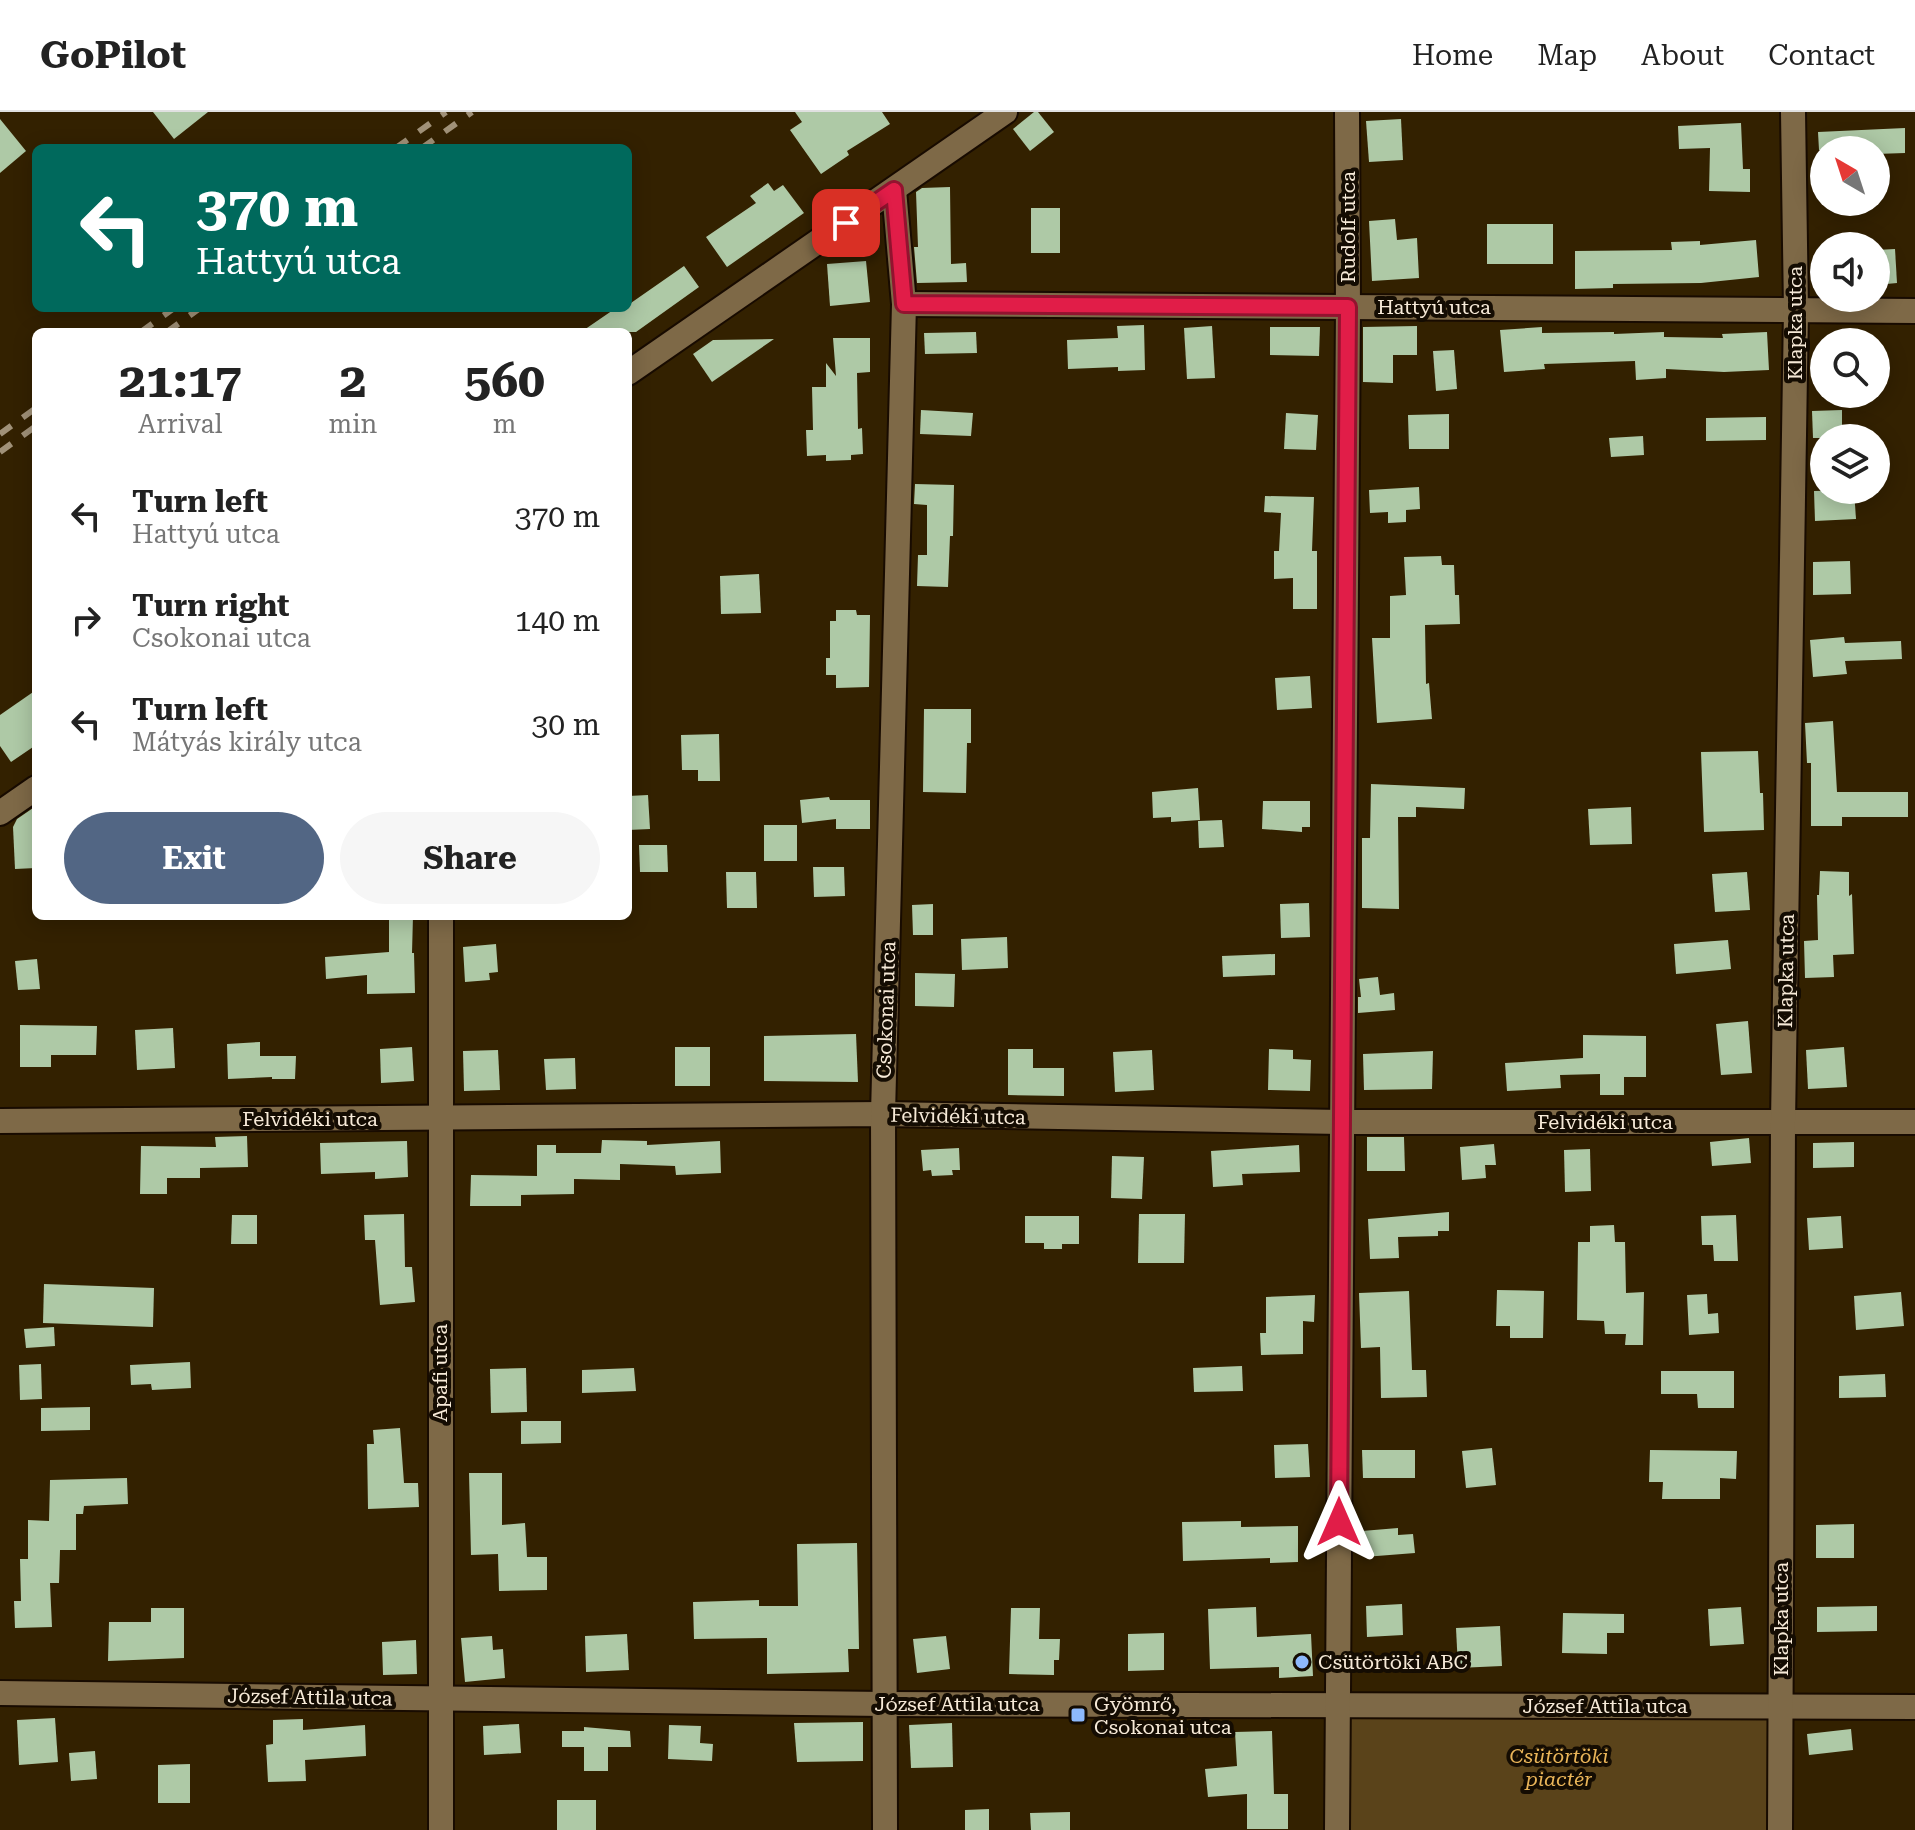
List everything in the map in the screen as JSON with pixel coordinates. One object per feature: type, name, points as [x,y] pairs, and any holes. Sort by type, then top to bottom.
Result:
[{"type":"street","points":[[632,370],[1005,112]]},
{"type":"street","name":"Rudolf utca","points":[[1337,1830],[1347,112]]},
{"type":"street","name":"Klapka utca","points":[[1780,1830],[1783,1122],[1796,310],[1793,112]]},
{"type":"street","name":"Csokonai utca","points":[[885,1830],[883,1114],[904,304],[894,190]]},
{"type":"street","name":"Hattyú utca","points":[[904,304],[1915,311]]},
{"type":"street","points":[[0,813],[32,791]]},
{"type":"street","name":"Apafi utca","points":[[441,920],[441,1830]]},
{"type":"street","name":"Felvidéki utca","points":[[0,1121],[883,1114],[1341,1122],[1915,1122]]},
{"type":"street","name":"József Attila utca","points":[[0,1693],[884,1704],[1915,1707]]},
{"type":"green space","name":"Csütörtöki piactér","points":[[1338,1706],[1781,1706],[1780,1830],[1337,1830]]},
{"type":"building","points":[[153,112],[208,112],[174,139]]},
{"type":"building","points":[[795,112],[882,112],[890,124],[847,151],[849,155],[821,174],[790,130],[802,122]]},
{"type":"building","points":[[1038,112],[1054,132],[1030,151],[1013,129]]},
{"type":"building","points":[[0,119],[26,151],[0,173]]},
{"type":"building","points":[[1401,119],[1403,160],[1369,162],[1366,121]]},
{"type":"building","points":[[1741,123],[1743,169],[1750,169],[1750,192],[1709,191],[1710,148],[1679,149],[1678,126]]},
{"type":"building","points":[[1905,128],[1905,153],[1890,154],[1890,136],[1818,136],[1818,132]]},
{"type":"building","points":[[768,183],[774,191],[783,185],[804,213],[727,267],[706,237],[756,203],[750,196]]},
{"type":"building","points":[[950,187],[951,264],[966,263],[967,282],[917,283],[914,247],[918,247],[916,192],[922,188]]},
{"type":"building","points":[[1031,208],[1060,208],[1060,253],[1031,253]]},
{"type":"building","points":[[1395,219],[1397,240],[1417,238],[1419,278],[1372,281],[1369,221]]},
{"type":"building","points":[[1487,224],[1553,224],[1553,264],[1487,264]]},
{"type":"building","points":[[1756,240],[1759,277],[1701,283],[1613,284],[1613,288],[1575,289],[1575,251],[1672,250],[1671,242],[1700,241],[1700,245]]},
{"type":"building","points":[[1890,249],[1895,249],[1897,283],[1890,284]]},
{"type":"building","points":[[866,261],[870,302],[830,306],[827,264]]},
{"type":"building","points":[[684,266],[699,287],[636,332],[632,332],[632,328],[587,328],[610,312],[632,312],[632,302]]},
{"type":"building","points":[[1144,325],[1145,370],[1118,371],[1118,367],[1068,369],[1067,340],[1118,338],[1117,326]]},
{"type":"building","points":[[1212,326],[1215,378],[1187,379],[1184,328]]},
{"type":"building","points":[[1417,326],[1417,355],[1393,355],[1393,383],[1363,382],[1363,327]]},
{"type":"building","points":[[1270,327],[1320,327],[1319,356],[1270,355]]},
{"type":"building","points":[[1542,327],[1542,333],[1664,332],[1664,337],[1723,338],[1722,334],[1767,332],[1769,370],[1724,372],[1666,369],[1666,378],[1636,380],[1635,361],[1544,364],[1545,369],[1504,372],[1500,330]]},
{"type":"building","points":[[976,332],[977,353],[925,354],[924,333]]},
{"type":"building","points":[[833,338],[870,338],[870,372],[857,373],[858,429],[862,428],[863,454],[851,455],[851,460],[826,461],[826,455],[807,456],[806,430],[813,430],[812,387],[826,387],[826,363],[836,376]]},
{"type":"building","points":[[774,339],[712,382],[693,354],[713,340]]},
{"type":"building","points":[[1454,350],[1457,389],[1436,391],[1433,351]]},
{"type":"building","points":[[921,410],[973,413],[971,436],[920,434]]},
{"type":"building","points":[[1842,410],[1842,424],[1812,424],[1812,411]]},
{"type":"building","points":[[1286,413],[1318,415],[1316,450],[1284,449]]},
{"type":"building","points":[[1449,414],[1449,449],[1409,449],[1408,415]]},
{"type":"building","points":[[1766,417],[1766,440],[1706,441],[1706,418]]},
{"type":"building","points":[[1643,436],[1644,455],[1611,457],[1609,438]]},
{"type":"building","points":[[915,484],[954,485],[948,587],[917,586],[918,555],[927,555],[927,505],[914,504]]},
{"type":"building","points":[[1419,487],[1420,509],[1406,510],[1406,522],[1388,523],[1388,512],[1370,513],[1369,490]]},
{"type":"building","points":[[1265,496],[1314,497],[1312,551],[1317,551],[1317,609],[1293,609],[1293,578],[1274,579],[1274,551],[1279,551],[1281,513],[1264,512]]},
{"type":"building","points":[[1814,504],[1855,504],[1856,519],[1815,521]]},
{"type":"building","points":[[1441,556],[1442,565],[1454,565],[1460,624],[1425,625],[1426,684],[1429,683],[1432,719],[1377,723],[1372,638],[1390,638],[1390,596],[1406,595],[1404,557]]},
{"type":"building","points":[[1850,561],[1851,594],[1813,595],[1813,562]]},
{"type":"building","points":[[759,574],[761,613],[721,614],[720,576]]},
{"type":"building","points":[[836,610],[856,610],[857,615],[870,615],[869,687],[836,688],[836,675],[826,675],[826,658],[830,658],[830,621],[836,621]]},
{"type":"building","points":[[1844,637],[1845,643],[1901,641],[1902,659],[1845,661],[1847,674],[1813,677],[1810,640]]},
{"type":"building","points":[[1310,676],[1312,708],[1277,710],[1275,678]]},
{"type":"building","points":[[32,693],[32,748],[11,762],[0,746],[0,715]]},
{"type":"building","points":[[924,709],[971,709],[966,793],[923,792]]},
{"type":"building","points":[[1833,721],[1837,792],[1908,792],[1908,817],[1842,817],[1842,826],[1811,826],[1811,763],[1807,763],[1805,723]]},
{"type":"building","points":[[719,734],[720,781],[698,781],[698,770],[682,770],[681,735]]},
{"type":"building","points":[[1758,751],[1764,830],[1704,832],[1701,752]]},
{"type":"building","points":[[1371,784],[1465,788],[1464,809],[1416,807],[1416,817],[1398,817],[1399,909],[1362,908],[1362,838],[1370,838]]},
{"type":"building","points":[[1198,788],[1200,820],[1171,822],[1171,817],[1153,818],[1152,792]]},
{"type":"building","points":[[648,795],[650,829],[632,830],[632,796]]},
{"type":"building","points":[[829,797],[830,800],[870,800],[870,829],[836,829],[836,819],[802,823],[800,800]]},
{"type":"building","points":[[1263,801],[1310,801],[1310,827],[1302,827],[1302,832],[1262,829]]},
{"type":"building","points":[[1631,807],[1632,844],[1590,845],[1588,809]]},
{"type":"building","points":[[32,809],[32,868],[15,869],[13,827],[17,819]]},
{"type":"building","points":[[1222,820],[1224,847],[1199,848],[1198,821]]},
{"type":"building","points":[[764,825],[797,825],[797,861],[764,861]]},
{"type":"building","points":[[639,845],[667,845],[668,872],[640,872]]},
{"type":"building","points":[[813,867],[844,867],[845,896],[814,897]]},
{"type":"building","points":[[1820,871],[1849,872],[1854,954],[1833,955],[1834,977],[1805,978],[1804,941],[1818,940]]},
{"type":"building","points":[[726,872],[756,872],[757,908],[727,908]]},
{"type":"building","points":[[1747,872],[1750,910],[1715,912],[1712,874]]},
{"type":"building","points":[[1309,903],[1310,937],[1281,938],[1280,904]]},
{"type":"building","points":[[933,904],[933,935],[913,935],[912,905]]},
{"type":"building","points":[[389,920],[413,920],[415,993],[367,994],[367,975],[326,979],[325,957],[389,952]]},
{"type":"building","points":[[1007,937],[1008,968],[962,970],[961,939]]},
{"type":"building","points":[[1728,940],[1731,969],[1676,974],[1674,944]]},
{"type":"building","points":[[496,944],[498,972],[489,973],[490,980],[465,982],[463,947]]},
{"type":"building","points":[[1275,954],[1275,975],[1223,977],[1222,956]]},
{"type":"building","points":[[37,959],[40,989],[18,990],[15,961]]},
{"type":"building","points":[[915,973],[955,974],[954,1007],[915,1006]]},
{"type":"building","points":[[1378,977],[1380,995],[1394,993],[1395,1010],[1358,1013],[1358,997],[1361,997],[1359,979]]},
{"type":"building","points":[[1748,1021],[1752,1073],[1721,1075],[1716,1024]]},
{"type":"building","points":[[20,1025],[97,1026],[96,1055],[51,1055],[51,1067],[20,1067]]},
{"type":"building","points":[[173,1028],[175,1068],[137,1070],[135,1030]]},
{"type":"building","points":[[856,1034],[858,1082],[764,1081],[764,1036]]},
{"type":"building","points":[[1583,1035],[1646,1036],[1646,1077],[1624,1077],[1624,1095],[1600,1095],[1600,1074],[1560,1075],[1561,1088],[1507,1091],[1505,1063],[1583,1058]]},
{"type":"building","points":[[260,1042],[260,1056],[296,1056],[295,1079],[228,1079],[227,1044]]},
{"type":"building","points":[[412,1047],[414,1081],[381,1083],[380,1049]]},
{"type":"building","points":[[675,1047],[710,1047],[710,1086],[675,1086]]},
{"type":"building","points":[[1844,1047],[1847,1087],[1808,1089],[1806,1050]]},
{"type":"building","points":[[1008,1049],[1033,1049],[1033,1068],[1064,1068],[1064,1096],[1008,1095]]},
{"type":"building","points":[[1269,1049],[1293,1050],[1293,1059],[1311,1060],[1310,1091],[1268,1090]]},
{"type":"building","points":[[498,1050],[500,1090],[464,1091],[463,1051]]},
{"type":"building","points":[[1152,1050],[1154,1090],[1115,1092],[1113,1052]]},
{"type":"building","points":[[1433,1051],[1432,1089],[1364,1090],[1363,1054]]},
{"type":"building","points":[[575,1058],[576,1089],[546,1090],[544,1059]]},
{"type":"building","points":[[247,1136],[248,1167],[200,1168],[200,1178],[167,1178],[167,1194],[140,1194],[141,1146],[216,1147],[215,1137]]},
{"type":"building","points":[[1367,1137],[1404,1137],[1405,1171],[1367,1171]]},
{"type":"building","points":[[1749,1138],[1751,1163],[1712,1166],[1710,1142]]},
{"type":"building","points":[[602,1140],[647,1141],[647,1145],[720,1141],[721,1173],[676,1175],[675,1166],[620,1164],[620,1180],[574,1179],[574,1194],[521,1195],[521,1206],[470,1206],[471,1175],[537,1176],[537,1145],[556,1145],[556,1153],[601,1153]]},
{"type":"building","points":[[407,1141],[408,1177],[375,1179],[375,1172],[321,1174],[320,1143]]},
{"type":"building","points":[[1854,1142],[1854,1167],[1813,1168],[1813,1143]]},
{"type":"building","points":[[1494,1144],[1496,1165],[1485,1165],[1486,1178],[1462,1180],[1460,1147]]},
{"type":"building","points":[[1299,1145],[1300,1172],[1242,1174],[1243,1185],[1213,1187],[1211,1151]]},
{"type":"building","points":[[959,1148],[960,1170],[952,1170],[953,1175],[932,1176],[931,1170],[923,1171],[921,1150]]},
{"type":"building","points":[[1590,1149],[1591,1191],[1565,1192],[1564,1150]]},
{"type":"building","points":[[1112,1156],[1144,1157],[1142,1199],[1111,1198]]},
{"type":"building","points":[[1449,1212],[1449,1231],[1438,1231],[1438,1236],[1398,1237],[1399,1258],[1370,1259],[1368,1219]]},
{"type":"building","points":[[404,1214],[405,1267],[412,1267],[415,1302],[380,1305],[375,1240],[365,1240],[364,1215]]},
{"type":"building","points":[[1139,1214],[1185,1214],[1184,1263],[1138,1263]]},
{"type":"building","points":[[232,1215],[257,1215],[257,1244],[231,1244]]},
{"type":"building","points":[[1736,1215],[1738,1261],[1714,1261],[1713,1245],[1702,1245],[1701,1216]]},
{"type":"building","points":[[1025,1216],[1079,1216],[1079,1244],[1062,1244],[1062,1249],[1044,1249],[1044,1243],[1025,1243]]},
{"type":"building","points":[[1841,1216],[1843,1248],[1809,1250],[1807,1218]]},
{"type":"building","points":[[1614,1225],[1615,1242],[1625,1242],[1626,1293],[1644,1292],[1643,1345],[1625,1345],[1626,1334],[1605,1334],[1604,1321],[1577,1320],[1578,1242],[1590,1242],[1590,1226]]},
{"type":"building","points":[[44,1284],[154,1288],[153,1327],[43,1323]]},
{"type":"building","points":[[1497,1290],[1544,1291],[1543,1338],[1510,1338],[1510,1326],[1496,1326]]},
{"type":"building","points":[[1409,1291],[1412,1370],[1426,1370],[1427,1397],[1381,1398],[1380,1347],[1361,1348],[1359,1293]]},
{"type":"building","points":[[1901,1292],[1904,1326],[1856,1330],[1854,1296]]},
{"type":"building","points":[[1707,1294],[1708,1314],[1718,1313],[1719,1333],[1689,1335],[1687,1295]]},
{"type":"building","points":[[1315,1295],[1314,1322],[1303,1321],[1303,1354],[1261,1355],[1260,1333],[1266,1333],[1266,1297]]},
{"type":"building","points":[[54,1327],[55,1346],[26,1348],[24,1329]]},
{"type":"building","points":[[190,1362],[191,1388],[152,1390],[151,1384],[131,1385],[130,1365]]},
{"type":"building","points":[[41,1364],[42,1399],[20,1400],[19,1365]]},
{"type":"building","points":[[1242,1366],[1243,1391],[1194,1392],[1193,1368]]},
{"type":"building","points":[[526,1368],[527,1412],[491,1413],[490,1369]]},
{"type":"building","points":[[634,1368],[636,1391],[582,1393],[582,1370]]},
{"type":"building","points":[[1661,1371],[1734,1371],[1734,1408],[1698,1408],[1697,1394],[1661,1394]]},
{"type":"building","points":[[1885,1374],[1886,1397],[1839,1398],[1839,1376]]},
{"type":"building","points":[[90,1407],[90,1430],[41,1431],[41,1408]]},
{"type":"building","points":[[521,1421],[561,1421],[561,1443],[521,1444]]},
{"type":"building","points":[[400,1428],[404,1483],[418,1483],[419,1507],[368,1509],[367,1444],[374,1444],[373,1430]]},
{"type":"building","points":[[1308,1444],[1310,1477],[1275,1478],[1274,1445]]},
{"type":"building","points":[[1492,1448],[1496,1485],[1466,1488],[1462,1451]]},
{"type":"building","points":[[1362,1450],[1415,1450],[1415,1478],[1363,1478]]},
{"type":"building","points":[[1650,1450],[1737,1451],[1736,1479],[1720,1478],[1720,1499],[1662,1499],[1663,1482],[1649,1482]]},
{"type":"building","points":[[469,1473],[502,1473],[502,1525],[525,1523],[527,1557],[547,1557],[547,1590],[499,1591],[498,1554],[471,1555]]},
{"type":"building","points":[[127,1478],[128,1504],[84,1506],[83,1514],[76,1514],[76,1550],[60,1550],[59,1583],[50,1583],[52,1627],[15,1628],[14,1601],[21,1601],[20,1559],[28,1559],[28,1520],[49,1521],[50,1480]]},
{"type":"building","points":[[1241,1521],[1241,1527],[1298,1526],[1298,1562],[1270,1563],[1270,1558],[1183,1561],[1182,1522]]},
{"type":"building","points":[[1854,1524],[1854,1558],[1816,1558],[1816,1525]]},
{"type":"building","points":[[1398,1528],[1398,1535],[1413,1534],[1415,1553],[1364,1557],[1362,1531]]},
{"type":"building","points":[[857,1543],[859,1649],[848,1649],[849,1672],[767,1674],[767,1638],[694,1639],[693,1602],[759,1600],[759,1606],[798,1606],[797,1544]]},
{"type":"building","points":[[1402,1604],[1403,1635],[1367,1637],[1366,1606]]},
{"type":"building","points":[[1877,1606],[1877,1631],[1817,1632],[1817,1607]]},
{"type":"building","points":[[1256,1607],[1257,1637],[1311,1634],[1313,1676],[1279,1678],[1279,1667],[1210,1669],[1208,1609]]},
{"type":"building","points":[[1741,1607],[1744,1644],[1710,1646],[1708,1609]]},
{"type":"building","points":[[151,1608],[184,1608],[184,1658],[108,1661],[109,1622],[151,1622]]},
{"type":"building","points":[[1011,1608],[1040,1608],[1039,1639],[1060,1639],[1059,1660],[1054,1660],[1054,1675],[1009,1674]]},
{"type":"building","points":[[1563,1613],[1624,1614],[1624,1633],[1607,1633],[1607,1654],[1562,1653]]},
{"type":"building","points":[[1500,1626],[1502,1666],[1458,1668],[1456,1628]]},
{"type":"building","points":[[1164,1633],[1164,1670],[1128,1671],[1128,1634]]},
{"type":"building","points":[[627,1634],[629,1670],[586,1672],[585,1636]]},
{"type":"building","points":[[492,1636],[493,1650],[503,1649],[505,1678],[465,1682],[461,1638]]},
{"type":"building","points":[[946,1636],[950,1669],[917,1673],[913,1639]]},
{"type":"building","points":[[416,1640],[417,1674],[383,1675],[382,1642]]},
{"type":"building","points":[[55,1718],[58,1762],[19,1765],[17,1720]]},
{"type":"building","points":[[303,1719],[303,1730],[365,1725],[366,1756],[305,1760],[306,1781],[268,1782],[266,1745],[273,1744],[273,1720]]},
{"type":"building","points":[[863,1722],[863,1761],[797,1762],[794,1723]]},
{"type":"building","points":[[952,1723],[953,1767],[911,1768],[909,1725]]},
{"type":"building","points":[[519,1724],[521,1753],[484,1755],[483,1726]]},
{"type":"building","points":[[669,1725],[701,1726],[700,1743],[713,1744],[712,1761],[668,1759]]},
{"type":"building","points":[[584,1727],[630,1731],[631,1747],[608,1747],[608,1771],[584,1771],[584,1747],[562,1747],[562,1731],[584,1731]]},
{"type":"building","points":[[1851,1729],[1853,1750],[1809,1755],[1807,1734]]},
{"type":"building","points":[[1272,1731],[1274,1794],[1288,1794],[1288,1829],[1247,1829],[1247,1794],[1208,1797],[1205,1769],[1237,1766],[1235,1732]]},
{"type":"building","points":[[95,1751],[97,1779],[71,1781],[69,1753]]},
{"type":"building","points":[[190,1764],[190,1803],[158,1803],[158,1765]]},
{"type":"building","points":[[557,1800],[596,1800],[596,1830],[557,1830]]},
{"type":"building","points":[[989,1809],[989,1830],[965,1830],[965,1810]]},
{"type":"building","points":[[1070,1812],[1070,1830],[1031,1830],[1030,1813]]},
{"type":"railway","points":[[402,144],[446,112]]},
{"type":"railway","points":[[428,144],[472,112]]},
{"type":"railway","points":[[146,328],[168,312]]},
{"type":"railway","points":[[172,328],[194,312]]},
{"type":"railway","points":[[0,434],[32,411]]},
{"type":"railway","points":[[0,452],[32,429]]},
{"type":"place","name":"Csütörtöki ABC","points":[[1302,1662]]},
{"type":"place","name":"Gyömrő, Csokonai utca","points":[[1078,1715]]},
{"type":"route","points":[[846,223],[894,190],[904,304],[1348,307],[1339,1522]]}]
